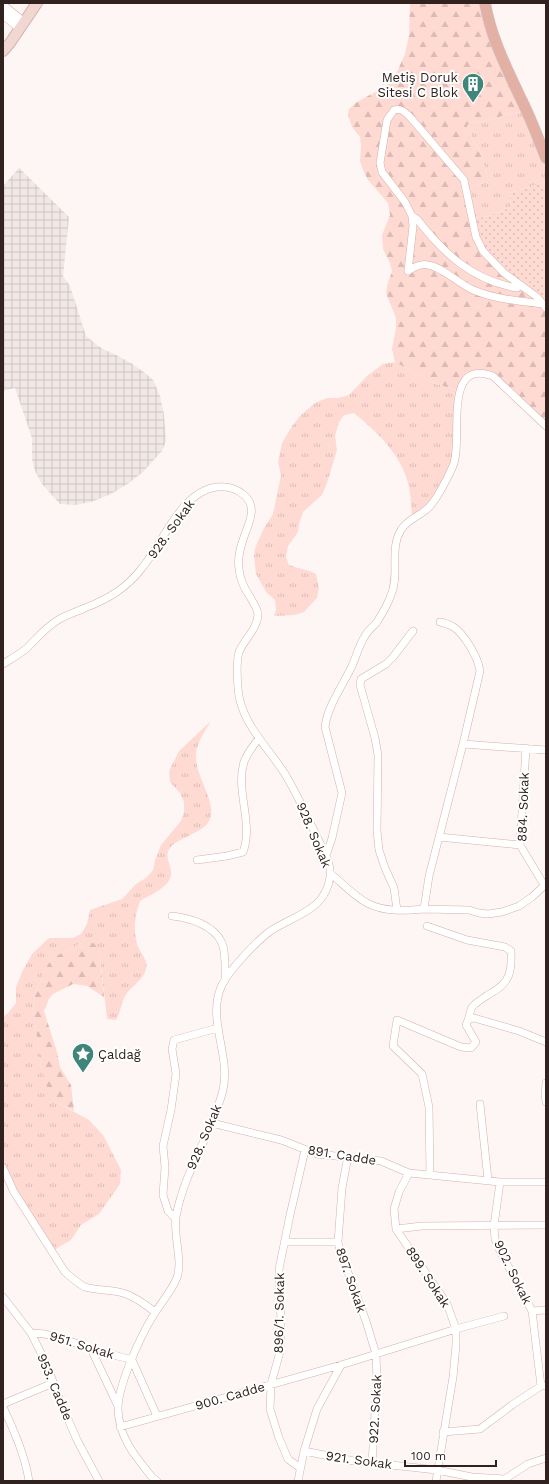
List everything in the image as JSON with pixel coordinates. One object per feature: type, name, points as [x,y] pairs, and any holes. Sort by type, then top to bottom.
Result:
[{"type":"main road","points":[[3,49],[32,3]]},
{"type":"main road","points":[[20,24],[37,3]]},
{"type":"main road","points":[[485,3],[500,54],[546,158]]},
{"type":"street","points":[[3,6],[20,24]]},
{"type":"street","points":[[3,14],[20,24]]},
{"type":"street","points":[[398,109],[404,111],[461,176],[465,185],[479,245],[488,258],[521,285],[535,294],[545,306],[482,293],[462,284],[431,265],[420,265],[408,271],[413,226],[412,216],[405,202],[382,172],[380,163],[387,120],[394,110],[398,109]]},
{"type":"street","points":[[412,216],[417,219],[443,250],[461,265],[498,283],[516,288],[521,285]]},
{"type":"street","points":[[326,856],[332,838],[342,793],[325,727],[326,716],[349,673],[364,637],[376,622],[391,597],[394,584],[396,541],[400,532],[408,520],[422,513],[430,506],[454,465],[457,454],[457,418],[460,391],[466,380],[477,372],[484,372],[493,376],[546,426]]},
{"type":"street","name":"928. Sokak","points":[[3,664],[24,651],[47,628],[61,618],[100,602],[118,592],[131,581],[144,566],[166,532],[189,502],[198,494],[219,487],[236,490],[249,500],[252,511],[250,522],[241,546],[239,569],[246,591],[257,611],[258,619],[240,649],[237,660],[238,693],[242,710],[249,725],[282,770],[299,798],[326,856],[331,874],[325,894],[316,905],[307,912],[269,932],[254,945],[225,980],[220,989],[216,1008],[218,1028],[223,1050],[224,1084],[212,1123],[185,1182],[176,1219],[175,1227],[178,1264],[177,1278],[146,1327],[121,1388],[118,1406],[120,1427],[128,1448],[152,1478],[157,1481]]},
{"type":"street","points":[[424,909],[438,837],[463,744],[480,671],[478,662],[471,649],[456,629],[450,625],[440,622]]},
{"type":"street","points":[[397,910],[394,888],[383,864],[379,850],[377,831],[378,755],[375,738],[360,685],[361,679],[386,664],[393,657],[413,631]]},
{"type":"street","points":[[349,673],[361,679]]},
{"type":"street","points":[[197,860],[243,852],[246,836],[241,777],[246,758],[259,738]]},
{"type":"street","points":[[463,744],[546,750]]},
{"type":"street","name":"884. Sokak","points":[[526,748],[520,845],[545,884]]},
{"type":"street","points":[[438,837],[520,845]]},
{"type":"street","points":[[331,874],[367,903],[378,907],[397,910],[469,910],[488,914],[502,912],[519,906],[532,897],[545,884]]},
{"type":"street","points":[[172,916],[193,920],[210,928],[216,934],[223,943],[225,980]]},
{"type":"street","points":[[427,926],[467,940],[505,948],[511,951],[511,970],[508,978],[495,991],[472,1007],[466,1025],[476,1042],[471,1048],[461,1047],[397,1020],[393,1046],[422,1074],[428,1107],[430,1175]]},
{"type":"street","points":[[468,1020],[474,1018],[519,1031],[546,1042]]},
{"type":"street","points":[[176,1219],[168,1211],[163,1195],[165,1167],[163,1146],[171,1110],[176,1074],[172,1049],[174,1040],[218,1028]]},
{"type":"street","points":[[546,1083],[546,1102]]},
{"type":"street","points":[[480,1104],[488,1180]]},
{"type":"street","name":"891. Cadde","points":[[212,1123],[282,1140],[317,1154],[381,1160],[409,1172],[500,1182],[546,1182]]},
{"type":"street","name":"896/1. Sokak","points":[[300,1468],[288,1459],[279,1438],[270,1409],[271,1384],[280,1352],[281,1322],[279,1269],[304,1150]]},
{"type":"street","name":"897. Sokak","points":[[348,1156],[342,1188],[338,1242],[376,1354]]},
{"type":"street","points":[[3,1168],[14,1192],[65,1272],[76,1282],[87,1287],[126,1294],[141,1301],[155,1312]]},
{"type":"street","name":"899. Sokak","points":[[409,1172],[399,1192],[394,1209],[396,1229],[447,1304],[456,1329],[453,1377],[436,1481]]},
{"type":"street","name":"902. Sokak","points":[[500,1182],[494,1226],[495,1240],[532,1311],[544,1386]]},
{"type":"street","points":[[396,1229],[422,1226],[546,1225]]},
{"type":"street","points":[[285,1242],[338,1242]]},
{"type":"street","name":"953. Cadde","points":[[3,1297],[31,1333],[46,1364],[77,1440],[99,1481]]},
{"type":"street","points":[[532,1311],[546,1310]]},
{"type":"street","name":"900. Cadde","points":[[120,1427],[340,1365],[456,1329],[504,1316]]},
{"type":"street","name":"951. Sokak","points":[[31,1333],[44,1333],[61,1337],[91,1349],[132,1360]]},
{"type":"street","points":[[91,1349],[118,1406]]},
{"type":"street","name":"922. Sokak","points":[[372,1463],[377,1380],[376,1354]]},
{"type":"street","points":[[132,1360],[157,1416]]},
{"type":"street","points":[[298,1481],[304,1451],[317,1409],[340,1365]]},
{"type":"street","points":[[3,1404],[53,1382]]},
{"type":"street","points":[[443,1432],[480,1429],[544,1386]]},
{"type":"street","points":[[3,1407],[22,1451],[29,1481]]},
{"type":"street","name":"921. Sokak","points":[[304,1451],[372,1463],[437,1470],[472,1477],[505,1479],[528,1464],[546,1458]]},
{"type":"shaded area","points":[[19,168],[69,217],[63,276],[70,286],[86,336],[101,348],[131,363],[145,373],[153,380],[160,396],[164,415],[166,441],[162,451],[143,472],[129,483],[111,494],[91,502],[75,505],[60,504],[42,484],[35,471],[32,459],[32,438],[15,388],[3,391],[3,186]]},
{"type":"green space","points":[[410,3],[485,3],[526,110],[467,125],[474,143],[479,148],[489,182],[466,187],[472,219],[546,308],[546,425],[502,384],[477,372],[460,391],[436,384],[395,362],[392,349],[396,328],[396,318],[386,293],[392,272],[390,263],[383,249],[382,235],[390,215],[388,203],[368,180],[363,170],[360,161],[360,137],[352,127],[348,115],[349,109],[357,102],[386,86],[396,74],[405,54],[409,35]]},
{"type":"green space","points":[[526,110],[546,158],[546,182],[510,193],[511,207],[492,215],[472,219],[466,187],[489,182],[479,148],[474,143],[467,125]]},
{"type":"green space","points":[[546,182],[546,308],[488,258],[472,219],[492,215],[511,207],[510,193]]},
{"type":"green space","points":[[395,362],[436,384],[460,391],[457,454],[430,505],[412,518],[411,499],[406,475],[395,455],[372,428],[354,413],[344,415],[339,422],[335,436],[337,450],[327,483],[322,495],[303,512],[298,532],[288,546],[286,557],[289,565],[316,574],[319,588],[317,598],[304,612],[295,615],[274,616],[276,610],[275,600],[266,592],[256,574],[254,557],[255,548],[264,528],[273,514],[281,475],[278,462],[282,443],[300,416],[315,403],[327,398],[338,398],[349,395],[367,376],[383,364]]},
{"type":"green space","points":[[211,721],[200,741],[196,754],[196,762],[211,806],[209,821],[201,829],[177,842],[170,848],[167,854],[171,871],[169,881],[155,893],[140,901],[136,917],[135,932],[138,947],[147,966],[143,977],[125,996],[116,1020],[107,1019],[99,948],[82,943],[56,956],[48,964],[35,994],[33,1010],[41,1066],[56,1102],[89,1120],[103,1135],[121,1170],[120,1184],[99,1214],[81,1225],[71,1240],[52,1252],[3,1168],[3,1017],[16,1003],[16,987],[32,954],[49,938],[73,938],[81,934],[87,924],[90,910],[122,899],[136,884],[146,878],[153,870],[161,845],[181,821],[184,812],[184,802],[180,793],[170,782],[169,771],[179,751]]},
{"type":"green space","points":[[82,943],[93,943],[99,948],[104,997],[87,986],[73,984],[53,994],[44,1011],[57,1052],[60,1067],[71,1085],[74,1111],[56,1102],[49,1094],[41,1066],[33,1010],[35,994],[48,964],[56,956]]},
{"type":"place","name":"Metiş Doruk Sitesi C Blok","points":[[473,104]]},
{"type":"place","name":"Çaldağ","points":[[83,1074]]}]
